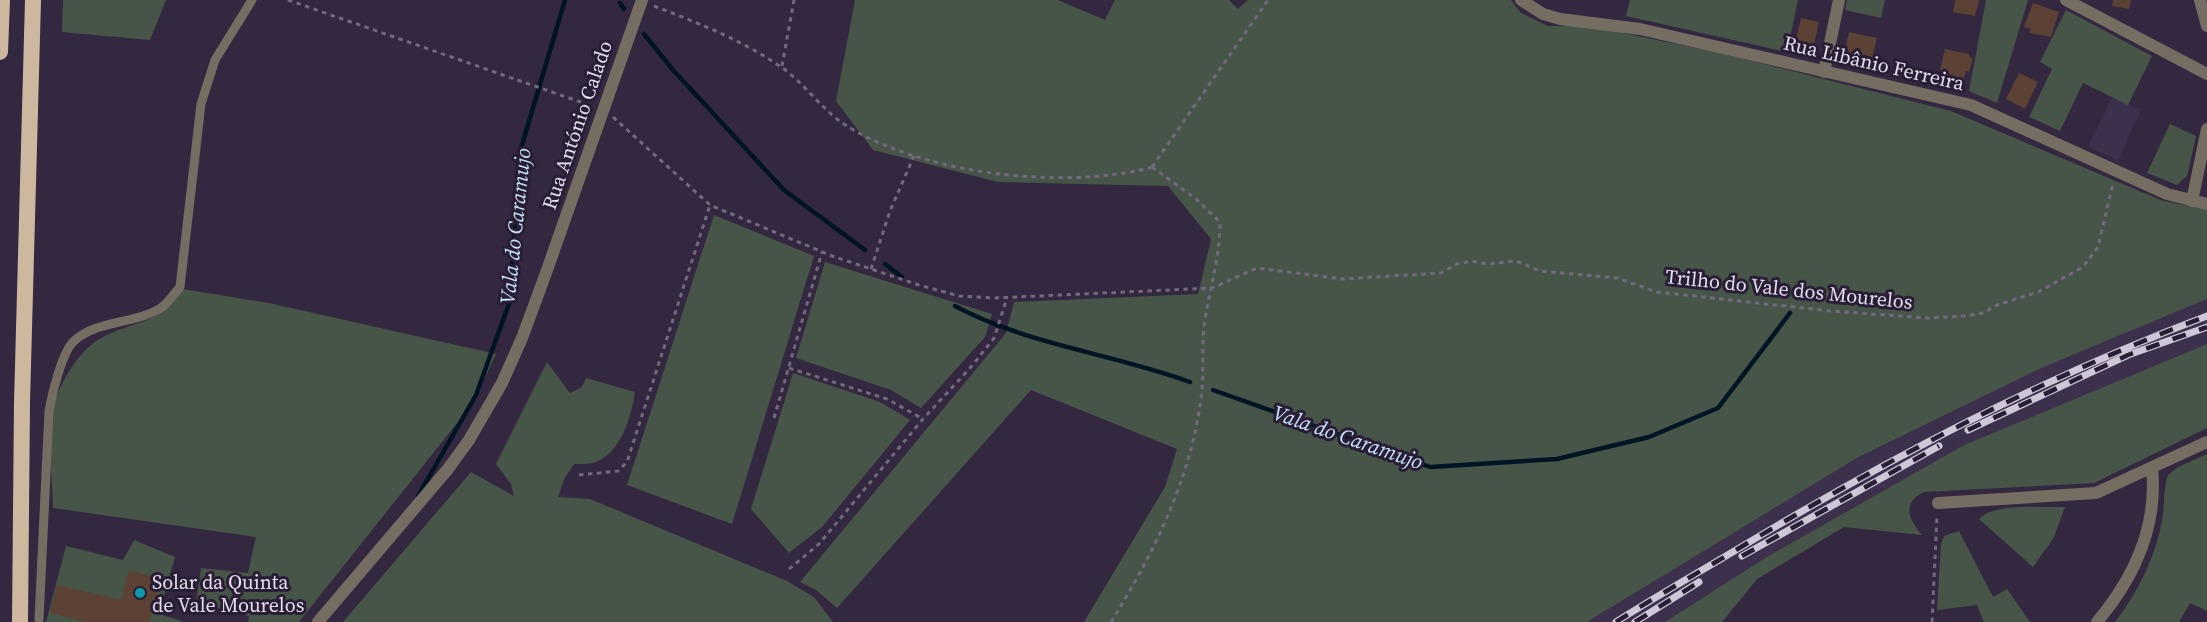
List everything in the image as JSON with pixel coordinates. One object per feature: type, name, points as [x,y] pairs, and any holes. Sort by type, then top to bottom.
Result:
[{"type":"highway","points":[[0,52],[2,0]]},
{"type":"highway","points":[[20,622],[22,402],[33,0]]},
{"type":"street","name":"Rua António Calado","points":[[318,622],[448,469],[491,402],[522,338],[640,0]]},
{"type":"street","name":"Rua Libânio Ferreira","points":[[1521,0],[1543,14],[1560,19],[1627,27],[1971,105],[2048,138],[2117,173],[2192,201],[2207,204]]},
{"type":"street","points":[[1824,72],[1839,0]]},
{"type":"street","points":[[2066,0],[2207,74]]},
{"type":"street","points":[[2200,0],[2207,26]]},
{"type":"street","points":[[2192,201],[2207,129]]},
{"type":"street","points":[[1938,503],[2096,493],[2207,442]]},
{"type":"street","points":[[2097,622],[2113,603],[2130,575],[2145,540],[2155,490],[2152,468]]},
{"type":"lane","points":[[39,619],[48,411],[56,379],[73,341],[97,328],[138,317],[162,307],[180,287],[201,104],[214,60],[252,0]]},
{"type":"path","points":[[288,0],[603,110],[628,128],[654,156],[710,205],[822,252],[871,269],[959,296],[1007,298],[1212,288]]},
{"type":"path","points":[[640,0],[716,30],[782,67],[840,121],[878,143],[957,168],[1022,177],[1123,175],[1152,167],[1268,0]]},
{"type":"path","points":[[782,67],[794,0]]},
{"type":"path","points":[[871,269],[890,211],[914,156]]},
{"type":"path","points":[[1111,622],[1164,530],[1188,459],[1201,399],[1204,326],[1220,244],[1220,222],[1196,199],[1152,167]]},
{"type":"path","name":"Trilho do Vale dos Mourelos","points":[[1212,288],[1257,268],[1343,279],[1441,273],[1456,264],[1471,261],[1487,264],[1516,261],[1540,271],[1617,278],[1657,292],[1842,312],[1928,318],[1965,316],[1983,313],[1996,305],[2038,292],[2083,267],[2098,247],[2117,173]]},
{"type":"path","points":[[579,476],[618,471],[627,462],[710,205]]},
{"type":"path","points":[[774,418],[822,252]]},
{"type":"path","points":[[789,569],[819,544],[923,419],[971,367],[994,338],[1007,298]]},
{"type":"path","points":[[789,368],[886,399],[923,419]]},
{"type":"path","points":[[1932,622],[1938,503]]},
{"type":"shaded area","points":[[2113,97],[2141,110],[2118,161],[2088,146]]},
{"type":"shaded area","points":[[2207,299],[2207,344],[1964,445],[1765,558],[1665,622],[1587,622],[1854,460],[2039,369]]},
{"type":"green space","points":[[63,0],[166,0],[150,40],[62,32]]},
{"type":"green space","points":[[855,0],[1058,0],[1105,20],[1115,0],[1229,0],[1238,9],[1248,0],[1511,0],[1521,13],[1548,26],[1589,26],[1720,53],[1951,111],[2163,201],[2207,209],[2207,299],[2039,369],[1857,458],[1587,622],[1084,622],[1165,487],[1177,449],[1031,390],[837,608],[816,590],[800,582],[1006,333],[1014,302],[1198,294],[1211,239],[1168,186],[998,182],[873,150],[836,101]]},
{"type":"green space","points":[[1630,0],[1798,0],[1787,52],[1626,16]]},
{"type":"green space","points":[[1847,0],[1885,0],[1881,18],[1845,10]]},
{"type":"green space","points":[[1986,0],[2028,0],[1997,103],[1969,91]]},
{"type":"green space","points":[[2066,10],[2152,56],[2128,105],[2083,83],[2060,131],[2029,117],[2052,69],[2040,62]]},
{"type":"green space","points":[[2170,124],[2196,136],[2187,176],[2177,185],[2147,173]]},
{"type":"green space","points":[[714,215],[814,256],[732,524],[627,485]]},
{"type":"green space","points":[[825,262],[992,314],[985,337],[921,408],[891,390],[796,358]]},
{"type":"green space","points":[[183,289],[269,303],[496,354],[473,403],[299,622],[248,622],[249,616],[196,602],[201,568],[248,573],[256,537],[53,508],[50,424],[63,382],[77,360],[94,343],[115,331],[156,316],[174,301]]},
{"type":"green space","points":[[2207,344],[2207,428],[2094,483],[1924,492],[1912,501],[1910,506],[1911,518],[1922,535],[1844,527],[1757,579],[1722,622],[1665,622],[1765,558],[1964,445]]},
{"type":"green space","points":[[547,362],[570,393],[582,387],[586,378],[635,392],[631,413],[618,444],[603,459],[593,463],[574,464],[564,479],[558,497],[590,499],[787,581],[814,597],[833,622],[343,622],[471,472],[514,496],[511,484],[496,464]]},
{"type":"green space","points":[[793,373],[880,402],[910,420],[822,527],[789,553],[751,509]]},
{"type":"green space","points":[[2207,454],[2207,611],[2190,603],[2179,622],[2115,622],[2138,587],[2155,548],[2162,521],[2168,475],[2178,467]]},
{"type":"green space","points":[[2065,507],[2053,539],[2033,567],[1979,519],[1996,510],[2007,508]]},
{"type":"green space","points":[[1959,531],[1993,597],[2007,589],[2030,622],[1984,622],[1977,605],[1937,610],[1941,544],[1944,536]]},
{"type":"green space","points":[[134,540],[175,557],[159,614],[184,622],[46,622],[66,546],[123,560]]},
{"type":"building","points":[[1955,0],[1979,0],[1975,16],[1953,12]]},
{"type":"building","points":[[2113,0],[2131,0],[2129,9],[2112,6]]},
{"type":"building","points":[[2033,3],[2059,12],[2051,37],[2029,33],[2031,29],[2024,27]]},
{"type":"building","points":[[1801,18],[1819,22],[1812,53],[1794,48]]},
{"type":"building","points":[[1849,32],[1877,38],[1871,64],[1844,55]]},
{"type":"building","points":[[1945,49],[1969,54],[1969,57],[1973,58],[1963,82],[1944,78],[1946,71],[1940,70]]},
{"type":"building","points":[[2019,73],[2038,82],[2025,109],[2006,99]]},
{"type":"building","name":"Solar da Quinta de Vale Mourelos","points":[[129,570],[161,579],[149,622],[85,622],[50,613],[57,585],[121,600]]},
{"type":"waterway","name":"Vala do Caramujo","points":[[418,496],[476,395],[510,301],[519,155],[565,0]]},
{"type":"waterway","name":"Vala do Caramujo","points":[[620,3],[624,9]]},
{"type":"waterway","name":"Vala do Caramujo","points":[[644,34],[673,70],[784,190],[865,250]]},
{"type":"waterway","name":"Vala do Caramujo","points":[[885,264],[902,277]]},
{"type":"waterway","name":"Vala do Caramujo","points":[[955,306],[1041,340],[1190,382]]},
{"type":"waterway","name":"Vala do Caramujo","points":[[1213,390],[1430,467],[1557,459],[1649,437],[1718,408],[1790,313]]},
{"type":"railway","points":[[1616,622],[1793,516],[1908,452],[2085,366],[2207,316]]},
{"type":"railway","points":[[1968,430],[2128,355],[2207,327]]},
{"type":"railway","points":[[1742,556],[1939,446]]},
{"type":"railway","points":[[1635,622],[1699,582]]},
{"type":"place","name":"Solar da Quinta de Vale Mourelos","points":[[140,593]]}]
